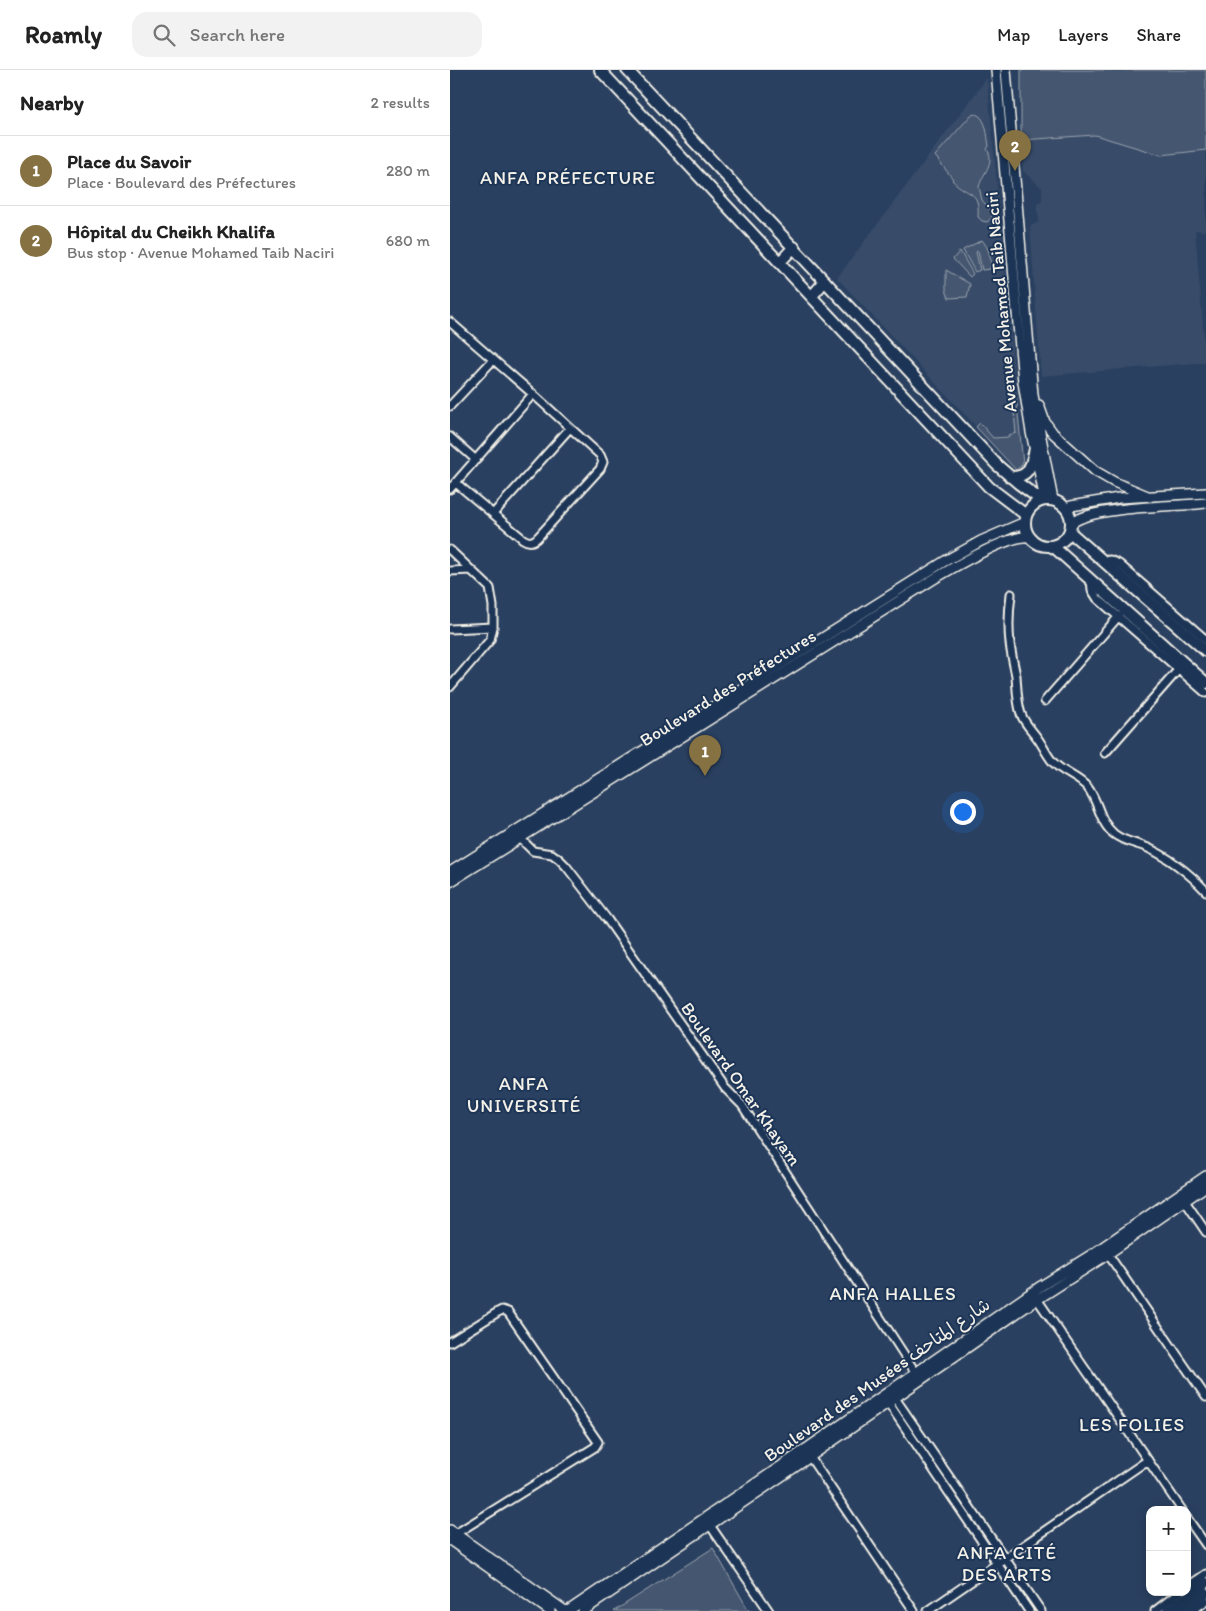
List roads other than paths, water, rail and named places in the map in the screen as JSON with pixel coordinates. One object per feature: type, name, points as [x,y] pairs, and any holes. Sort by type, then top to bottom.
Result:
[{"type":"main road","points":[[600,70],[989,487],[1025,519]]},
{"type":"main road","points":[[627,70],[1010,477],[1046,500],[1061,503],[1067,508],[1070,515],[1071,528],[1062,542],[1050,546]]},
{"type":"main road","points":[[780,262],[794,247]]},
{"type":"main road","points":[[812,296],[825,281]]},
{"type":"main road","points":[[1010,477],[1021,476],[1029,470],[1032,464],[1034,449]]},
{"type":"main road","points":[[1046,500],[1033,504],[1025,519],[1026,530],[1030,537],[1039,544],[1056,549],[1206,683]]},
{"type":"main road","points":[[1071,528],[1103,561],[1206,651]]},
{"type":"main road","points":[[1168,1611],[1206,1583]]},
{"type":"main road","points":[[1181,1611],[1206,1593]]},
{"type":"street","name":"Avenue Mohamed Taib Naciri","points":[[996,70],[1021,365],[1034,449],[1046,500]]},
{"type":"street","name":"Avenue Mohamed Taib Naciri","points":[[1006,70],[1033,395],[1046,500]]},
{"type":"street","points":[[450,322],[533,394],[600,455],[603,460],[602,467],[538,538],[533,541],[525,540],[456,483]]},
{"type":"street","points":[[450,406],[493,360]]},
{"type":"street","points":[[450,489],[533,394]]},
{"type":"street","points":[[1033,395],[1049,428],[1095,471],[1107,479],[1150,496]]},
{"type":"street","points":[[493,514],[570,428]]},
{"type":"street","points":[[450,436],[476,460]]},
{"type":"street","points":[[1067,508],[1109,499],[1206,493]]},
{"type":"street","points":[[1071,528],[1077,519],[1104,512],[1206,503]]},
{"type":"street","name":"Boulevard des Préfectures","points":[[450,882],[521,834],[957,554],[1025,519]]},
{"type":"street","name":"Boulevard des Préfectures","points":[[673,737],[962,562],[1013,540],[1024,536],[1030,537]]},
{"type":"street","points":[[450,550],[490,588],[493,606],[493,627],[490,640],[450,687]]},
{"type":"street","points":[[1103,561],[1110,560],[1119,564],[1205,638]]},
{"type":"street","points":[[450,571],[471,570]]},
{"type":"street","points":[[1091,580],[1093,593],[1206,693]]},
{"type":"street","points":[[1011,594],[1010,644],[1019,705],[1027,726],[1054,764],[1082,782],[1089,790],[1101,818],[1111,832],[1119,838],[1146,847],[1162,855],[1186,872],[1206,891]]},
{"type":"street","points":[[1045,701],[1119,616]]},
{"type":"street","points":[[450,629],[493,627]]},
{"type":"street","points":[[1105,753],[1179,669]]},
{"type":"street","name":"Boulevard des Préfectures","points":[[450,872],[521,834]]},
{"type":"street","name":"Boulevard Omar Khayam","points":[[521,834],[530,850],[548,853],[559,859],[596,903],[725,1088],[745,1110],[916,1373]]},
{"type":"street","name":"Boulevard des Musées شارع المتاحف","points":[[583,1611],[707,1521],[889,1397],[1206,1176]]},
{"type":"street","name":"Boulevard des Musées شارع المتاحف","points":[[566,1611],[810,1457],[889,1397],[916,1373],[1035,1296],[1108,1254],[1206,1186]]},
{"type":"street","points":[[1185,1201],[1206,1232]]},
{"type":"street","points":[[1108,1254],[1206,1397]]},
{"type":"street","points":[[1035,1296],[1179,1506]]},
{"type":"street","points":[[450,1342],[498,1312],[502,1310],[508,1312],[598,1442],[596,1447],[451,1535]]},
{"type":"street","points":[[889,1397],[1041,1611]]},
{"type":"street","points":[[889,1397],[1029,1611]]},
{"type":"street","points":[[810,1457],[914,1611]]},
{"type":"street","points":[[928,1611],[1148,1460]]},
{"type":"street","points":[[707,1521],[769,1611]]},
{"type":"street","points":[[1191,1524],[1206,1545]]},
{"type":"street","points":[[451,1535],[550,1611]]},
{"type":"street","points":[[451,1535],[566,1611]]},
{"type":"street","points":[[1191,1584],[1206,1574]]},
{"type":"street","points":[[1155,1611],[1175,1596]]},
{"type":"street","points":[[1192,1611],[1206,1601]]},
{"type":"place","name":"Hôpital du Cheikh Khalifa","points":[[1015,171]]},
{"type":"place","name":"Place du Savoir","points":[[705,776]]},
{"type":"district","name":"ANFA PRÉFECTURE","points":[[568,177]]},
{"type":"district","name":"ANFA UNIVERSITÉ","points":[[524,1094]]},
{"type":"district","name":"ANFA HALLES","points":[[893,1293]]},
{"type":"district","name":"LES FOLIES","points":[[1132,1424]]},
{"type":"district","name":"ANFA CITÉ DES ARTS","points":[[1007,1563]]}]
